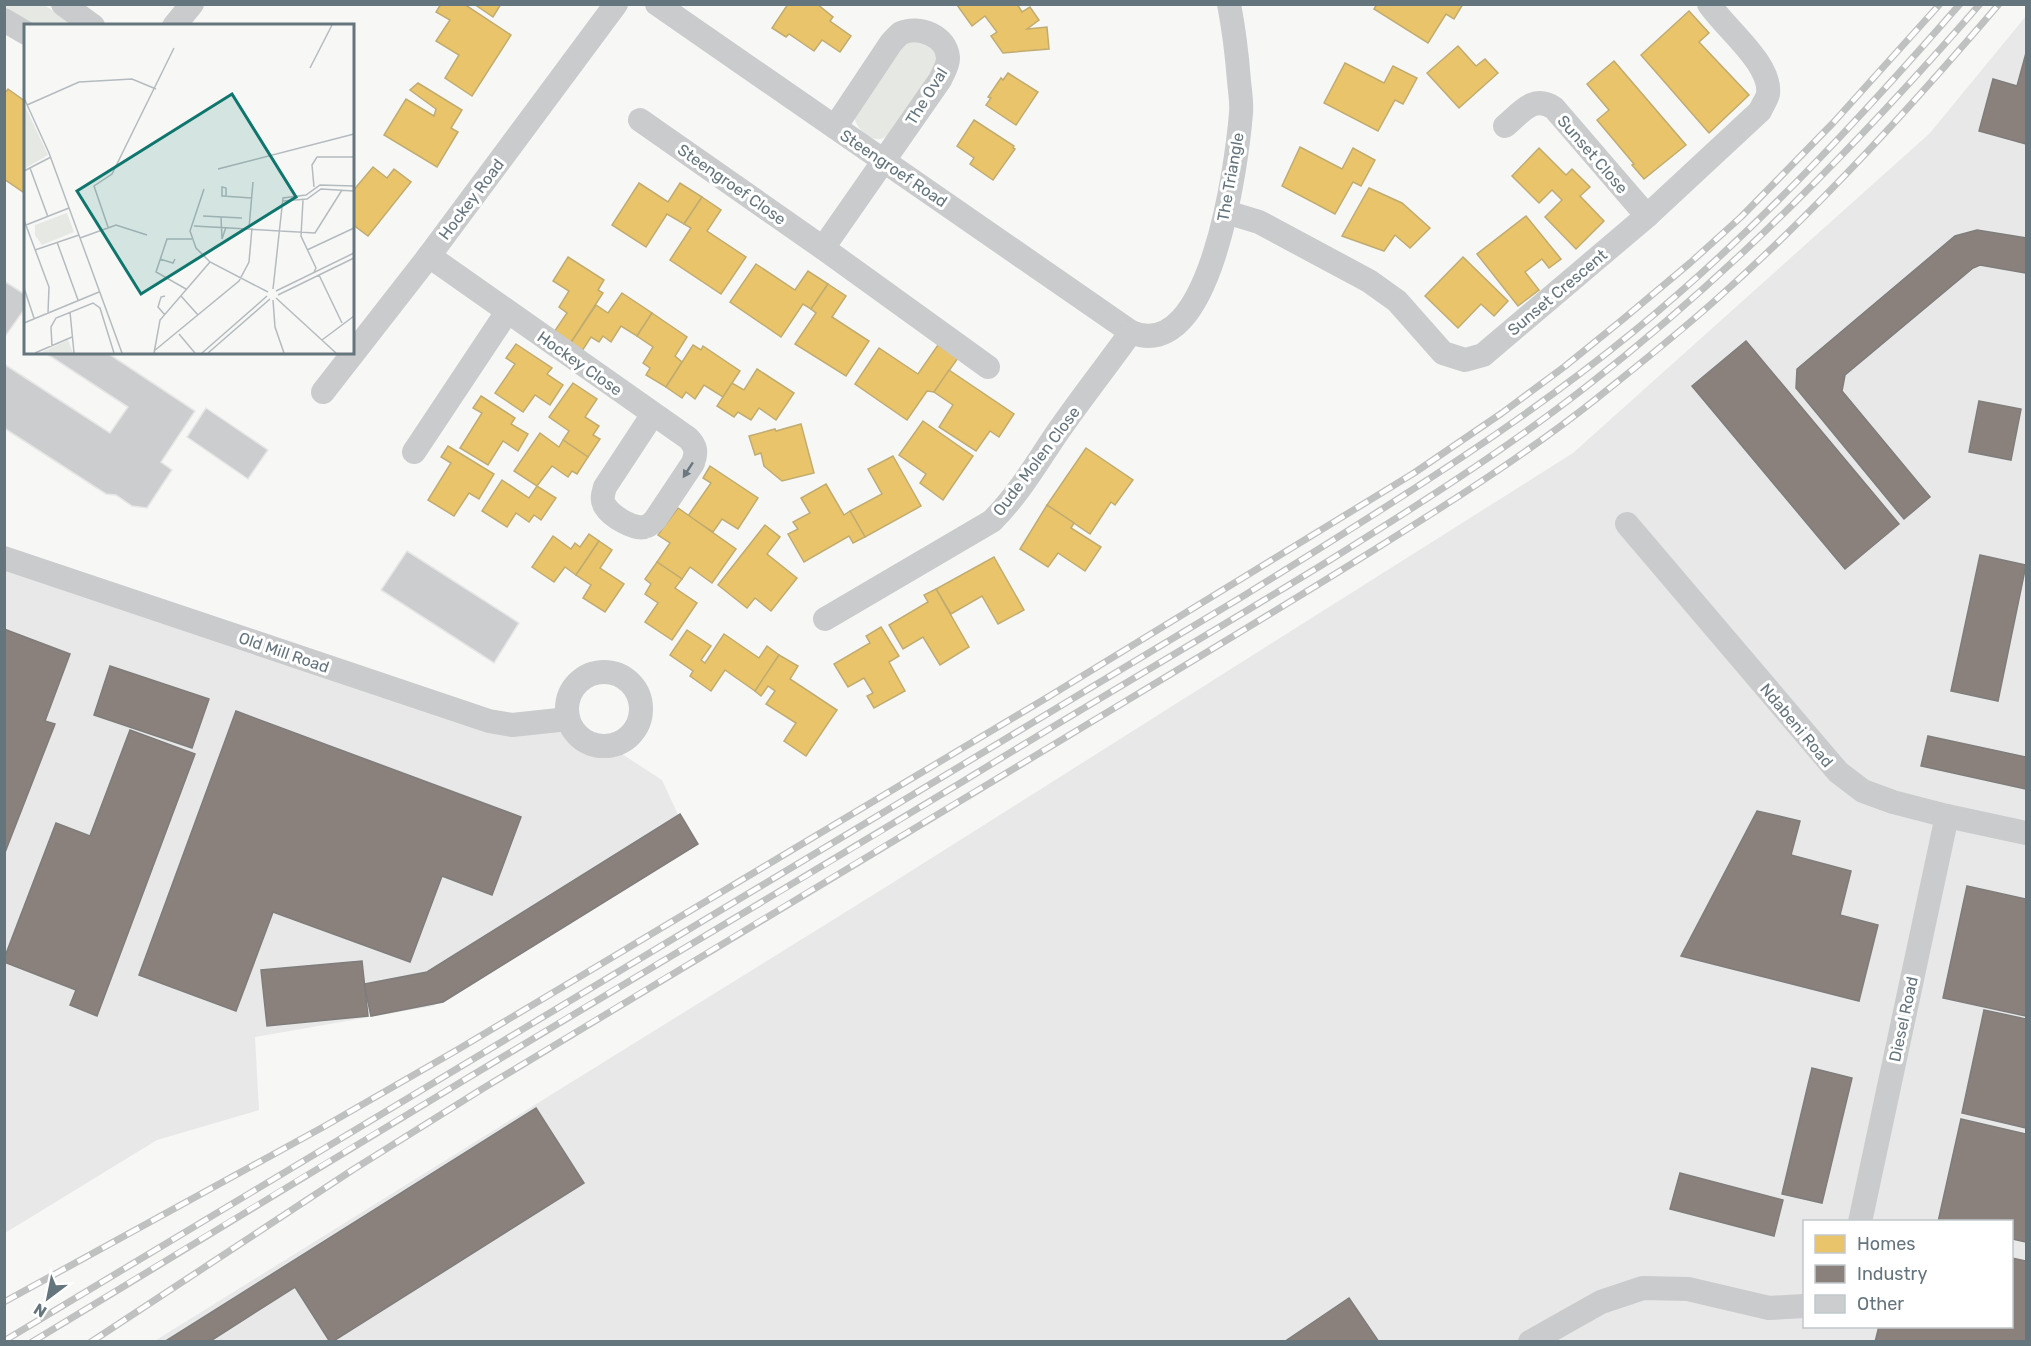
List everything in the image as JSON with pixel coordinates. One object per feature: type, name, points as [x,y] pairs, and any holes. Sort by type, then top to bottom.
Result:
[{"type":"street","points":[[63,4],[90,24]]},
{"type":"street","points":[[176,24],[192,4]]},
{"type":"street","name":"Hockey Road","points":[[354,352],[429,256],[616,4]]},
{"type":"street","name":"Steengroef Road","points":[[657,4],[1131,332]]},
{"type":"street","name":"The Triangle","points":[[1131,332],[1139,336],[1155,337],[1167,332],[1194,306],[1209,268],[1226,212],[1241,111],[1236,42],[1229,4]]},
{"type":"street","name":"Sunset Crescent","points":[[1226,212],[1259,222],[1369,281],[1397,301],[1443,352],[1465,360],[1483,355],[1647,216],[1760,111],[1768,95],[1766,77],[1756,60],[1709,4]]},
{"type":"street","points":[[4,20],[24,32]]},
{"type":"street","name":"The Oval","points":[[835,127],[900,33],[918,29],[929,33],[941,42],[946,50],[948,59],[946,68],[884,160]]},
{"type":"street","name":"Sunset Close","points":[[1505,126],[1528,106],[1537,102],[1546,103],[1554,108],[1647,216]]},
{"type":"street","name":"Steengroef Close","points":[[640,120],[988,367]]},
{"type":"street","points":[[823,248],[884,160]]},
{"type":"street","name":"Hockey Close","points":[[429,256],[688,438],[694,445],[696,454],[693,463],[655,520],[648,526],[639,528],[610,512],[604,505],[602,496],[605,487],[653,414]]},
{"type":"street","points":[[414,452],[507,312]]},
{"type":"street","name":"Oude Molen Close","points":[[825,619],[992,521],[1031,474],[1056,435],[1131,332]]},
{"type":"street","name":"Hockey Road","points":[[323,392],[353,354]]},
{"type":"street","name":"Ndabeni Road","points":[[1627,524],[1838,772],[1863,791],[1893,802],[2026,832]]},
{"type":"street","name":"Old Mill Road","points":[[4,558],[489,721],[512,725],[568,719]]},
{"type":"street","name":"Diesel Road","points":[[1860,1220],[1947,816]]},
{"type":"street","points":[[1530,1341],[1601,1302],[1644,1288],[1688,1289],[1768,1308],[1803,1306]]},
{"type":"shaded area","points":[[5,5],[44,5],[72,24],[29,24],[5,8]]},
{"type":"shaded area","points":[[2026,16],[2026,1341],[153,1342],[881,890],[1573,453],[1930,133]]},
{"type":"shaded area","points":[[916,37],[936,50],[935,68],[891,133],[879,139],[868,136],[859,128],[854,116],[901,41]]},
{"type":"shaded area","points":[[5,558],[489,721],[568,719],[662,780],[693,847],[433,1006],[255,1037],[259,1110],[157,1140],[5,1233]]},
{"type":"building: Homes","points":[[441,4],[464,4],[511,35],[472,96],[445,78],[459,55],[436,41],[450,20],[436,12]]},
{"type":"building: Homes","points":[[474,4],[501,4],[493,17]]},
{"type":"building: Homes","points":[[788,4],[817,4],[833,17],[830,21],[851,36],[840,52],[822,40],[814,51],[789,34],[786,37],[772,28]]},
{"type":"building: Homes","points":[[1017,4],[1022,12],[1030,7],[1039,20],[1027,29],[1047,27],[1049,49],[1003,53],[991,36],[997,32],[985,16],[972,26],[957,5]]},
{"type":"building: Homes","points":[[1377,4],[1463,4],[1454,19],[1446,14],[1428,43],[1374,9]]},
{"type":"building: Homes","points":[[1689,11],[1709,33],[1699,42],[1749,95],[1709,133],[1641,55]]},
{"type":"building: Homes","points":[[1458,46],[1476,66],[1485,59],[1498,73],[1459,108],[1427,73]]},
{"type":"building: Homes","points":[[1614,61],[1686,145],[1644,179],[1597,120],[1609,110],[1587,84]]},
{"type":"building: Homes","points":[[1345,63],[1384,83],[1393,66],[1417,78],[1403,104],[1395,100],[1378,131],[1324,103]]},
{"type":"building: Homes","points":[[1008,73],[1038,92],[1016,125],[986,105],[991,98],[988,97],[1001,78],[1003,80]]},
{"type":"building: Homes","points":[[418,83],[462,110],[451,128],[458,132],[437,167],[384,135],[406,99],[434,116],[436,109],[410,90]]},
{"type":"building: Homes","points":[[8,89],[24,101],[24,193],[4,179],[4,94]]},
{"type":"building: Homes","points":[[974,120],[1014,146],[1015,149],[993,180],[970,164],[974,158],[957,146]]},
{"type":"building: Homes","points":[[1300,147],[1342,169],[1353,148],[1375,160],[1361,186],[1353,182],[1335,214],[1282,186]]},
{"type":"building: Homes","points":[[1539,148],[1566,175],[1572,169],[1590,187],[1580,196],[1604,221],[1576,249],[1545,217],[1562,200],[1552,190],[1539,203],[1512,176]]},
{"type":"building: Homes","points":[[373,167],[387,178],[394,169],[411,182],[368,236],[354,226],[354,190]]},
{"type":"building: Homes","points":[[639,183],[668,202],[680,183],[702,197],[684,224],[667,214],[646,247],[612,225]]},
{"type":"building: Homes","points":[[1369,188],[1402,203],[1430,228],[1410,248],[1395,235],[1384,251],[1342,236]]},
{"type":"building: Homes","points":[[702,197],[721,210],[707,231],[746,257],[721,294],[670,260],[691,228],[684,224]]},
{"type":"building: Homes","points":[[1526,216],[1561,259],[1549,268],[1542,259],[1525,272],[1539,290],[1518,306],[1477,254]]},
{"type":"building: Homes","points":[[568,257],[604,280],[598,290],[603,293],[570,344],[554,332],[567,313],[559,307],[569,291],[553,281]]},
{"type":"building: Homes","points":[[1463,257],[1508,301],[1494,316],[1481,304],[1458,328],[1425,296]]},
{"type":"building: Homes","points":[[756,264],[795,290],[808,271],[828,284],[811,309],[803,304],[781,337],[730,302]]},
{"type":"building: Homes","points":[[828,284],[846,296],[832,317],[869,341],[846,376],[795,344],[816,313],[811,309]]},
{"type":"building: Homes","points":[[622,293],[652,313],[637,336],[621,326],[611,342],[603,336],[599,342],[591,337],[582,351],[570,344],[596,305],[608,313]]},
{"type":"building: Homes","points":[[652,313],[687,337],[675,356],[682,362],[666,387],[646,375],[650,368],[643,363],[653,347],[637,336]]},
{"type":"building: Homes","points":[[516,344],[552,368],[547,374],[563,385],[550,405],[535,395],[523,412],[495,393],[515,364],[506,358]]},
{"type":"building: Homes","points":[[693,345],[701,350],[703,346],[740,371],[723,397],[704,385],[695,399],[686,392],[682,398],[666,387]]},
{"type":"building: Homes","points":[[938,345],[958,358],[934,392],[927,391],[907,420],[855,384],[879,348],[918,374]]},
{"type":"building: Homes","points":[[757,369],[794,393],[776,420],[759,408],[751,420],[738,412],[734,417],[717,406],[732,383],[744,390]]},
{"type":"building: Homes","points":[[949,370],[1014,414],[999,437],[990,431],[976,451],[939,427],[953,405],[934,392]]},
{"type":"building: Homes","points":[[573,383],[597,399],[585,417],[599,426],[593,435],[600,439],[588,457],[563,440],[569,431],[549,417]]},
{"type":"building: Homes","points":[[481,396],[515,418],[511,424],[528,434],[518,451],[503,441],[488,465],[460,448],[482,413],[473,408]]},
{"type":"building: Homes","points":[[923,421],[973,456],[943,500],[920,483],[926,474],[899,455]]},
{"type":"building: Homes","points":[[801,424],[814,473],[782,481],[764,466],[761,453],[755,455],[749,436]]},
{"type":"building: Homes","points":[[540,433],[559,447],[563,440],[588,457],[577,474],[572,471],[568,477],[552,466],[537,486],[514,471]]},
{"type":"building: Homes","points":[[448,446],[494,474],[479,499],[469,493],[454,516],[428,500],[451,463],[441,457]]},
{"type":"building: Homes","points":[[1086,448],[1133,480],[1115,505],[1111,502],[1090,534],[1047,505]]},
{"type":"building: Homes","points":[[893,456],[921,506],[865,537],[850,511],[882,494],[868,469]]},
{"type":"building: Homes","points":[[710,466],[758,498],[738,529],[722,519],[713,532],[688,516],[711,483],[703,478]]},
{"type":"building: Homes","points":[[502,480],[529,498],[537,486],[556,498],[541,520],[534,515],[529,522],[516,513],[507,527],[482,511]]},
{"type":"building: Homes","points":[[826,484],[844,515],[850,511],[865,537],[853,543],[849,536],[804,562],[788,534],[798,529],[793,522],[810,513],[801,498]]},
{"type":"building: Homes","points":[[1047,505],[1074,523],[1071,528],[1101,547],[1085,571],[1058,553],[1048,567],[1020,549]]},
{"type":"building: Homes","points":[[678,508],[736,549],[712,583],[690,567],[682,579],[657,562],[670,543],[658,535]]},
{"type":"building: Homes","points":[[765,525],[780,537],[767,554],[797,578],[771,611],[755,598],[747,608],[718,585]]},
{"type":"building: Homes","points":[[589,534],[599,541],[576,575],[565,567],[554,582],[532,567],[553,536],[571,549],[575,543],[580,547]]},
{"type":"building: Homes","points":[[599,541],[612,550],[600,568],[624,584],[605,612],[583,598],[591,585],[576,575]]},
{"type":"building: Homes","points":[[994,557],[1024,610],[998,624],[982,596],[951,614],[936,589]]},
{"type":"building: Homes","points":[[657,562],[682,579],[675,588],[697,603],[672,640],[645,622],[658,603],[645,594],[651,584],[645,579]]},
{"type":"building: Homes","points":[[936,589],[969,647],[940,665],[923,637],[903,649],[889,625],[928,602],[924,595]]},
{"type":"building: Homes","points":[[881,627],[899,656],[889,662],[905,691],[874,708],[867,696],[873,693],[864,678],[848,687],[834,664],[870,643],[866,636]]},
{"type":"building: Homes","points":[[687,630],[711,646],[701,660],[705,663],[724,634],[759,658],[767,646],[779,655],[755,691],[725,670],[711,691],[690,676],[693,671],[670,655]]},
{"type":"building: Homes","points":[[779,655],[798,666],[790,679],[837,710],[806,756],[784,741],[796,723],[766,704],[775,691],[768,686],[761,696],[755,691]]},
{"type":"building: Industry","points":[[2026,53],[2026,144],[1979,131],[1993,79],[2017,86]]},
{"type":"building: Industry","points":[[1977,230],[2026,238],[2026,273],[1980,265],[1973,268],[1845,375],[1842,391],[1930,497],[1904,519],[1796,388],[1797,369],[1955,236]]},
{"type":"building: Industry","points":[[1746,341],[1899,524],[1845,569],[1692,386]]},
{"type":"building: Industry","points":[[1979,401],[2021,409],[2011,460],[1969,452]]},
{"type":"building: Industry","points":[[1980,555],[2026,565],[1998,701],[1951,691]]},
{"type":"building: Industry","points":[[4,629],[70,654],[45,721],[55,724],[4,855]]},
{"type":"building: Industry","points":[[110,666],[209,699],[192,748],[94,715]]},
{"type":"building: Industry","points":[[236,711],[521,817],[492,895],[442,876],[410,962],[273,912],[236,1011],[139,975]]},
{"type":"building: Industry","points":[[130,730],[195,754],[97,1016],[70,1005],[76,990],[4,962],[4,959],[56,823],[90,836]]},
{"type":"building: Industry","points":[[1928,736],[2026,757],[2026,789],[1921,766]]},
{"type":"building: Industry","points":[[1757,811],[1800,821],[1791,855],[1851,871],[1840,915],[1878,925],[1859,1001],[1681,956]]},
{"type":"building: Industry","points":[[680,814],[698,844],[443,1002],[371,1016],[364,984],[427,972]]},
{"type":"building: Industry","points":[[1967,886],[2026,899],[2026,1016],[1943,998]]},
{"type":"building: Industry","points":[[362,961],[368,1016],[267,1026],[261,970]]},
{"type":"building: Industry","points":[[1984,1010],[2026,1019],[2026,1128],[1962,1113]]},
{"type":"building: Industry","points":[[1812,1068],[1852,1078],[1822,1203],[1782,1194]]},
{"type":"building: Industry","points":[[536,1108],[584,1183],[332,1342],[295,1287],[209,1342],[164,1342]]},
{"type":"building: Industry","points":[[1961,1119],[2026,1134],[2026,1242],[2013,1239],[2013,1220],[1938,1220]]},
{"type":"building: Industry","points":[[1680,1173],[1783,1200],[1774,1236],[1670,1209]]},
{"type":"building: Industry","points":[[2013,1258],[2026,1261],[2026,1342],[1875,1342],[1878,1328],[2013,1328]]},
{"type":"building: Industry","points":[[1349,1298],[1379,1342],[1284,1342]]},
{"type":"building: Other","points":[[4,281],[24,294],[24,310],[4,338]]},
{"type":"building: Other","points":[[47,354],[109,354],[195,411],[161,462],[172,470],[147,508],[132,506],[116,495],[106,494],[4,428],[4,364],[110,433],[128,407]]},
{"type":"building: Other","points":[[206,408],[268,450],[248,479],[187,437]]},
{"type":"building: Other","points":[[407,551],[519,623],[494,663],[381,590]]},
{"type":"railway","points":[[4,1302],[325,1126],[457,1050],[1048,697],[1414,473],[1564,367],[1690,263],[1741,217],[1833,123],[1940,4]]},
{"type":"railway","points":[[4,1341],[1245,595],[1444,470],[1587,368],[1677,295],[1803,175],[1883,91],[1960,4]]},
{"type":"railway","points":[[32,1342],[1284,588],[1396,519],[1493,455],[1556,410],[1641,343],[1743,252],[1841,156],[1980,4]]},
{"type":"railway","points":[[91,1342],[354,1169],[482,1089],[1282,607],[1427,517],[1513,460],[1569,420],[1642,362],[1756,263],[1864,155],[1999,4]]}]
